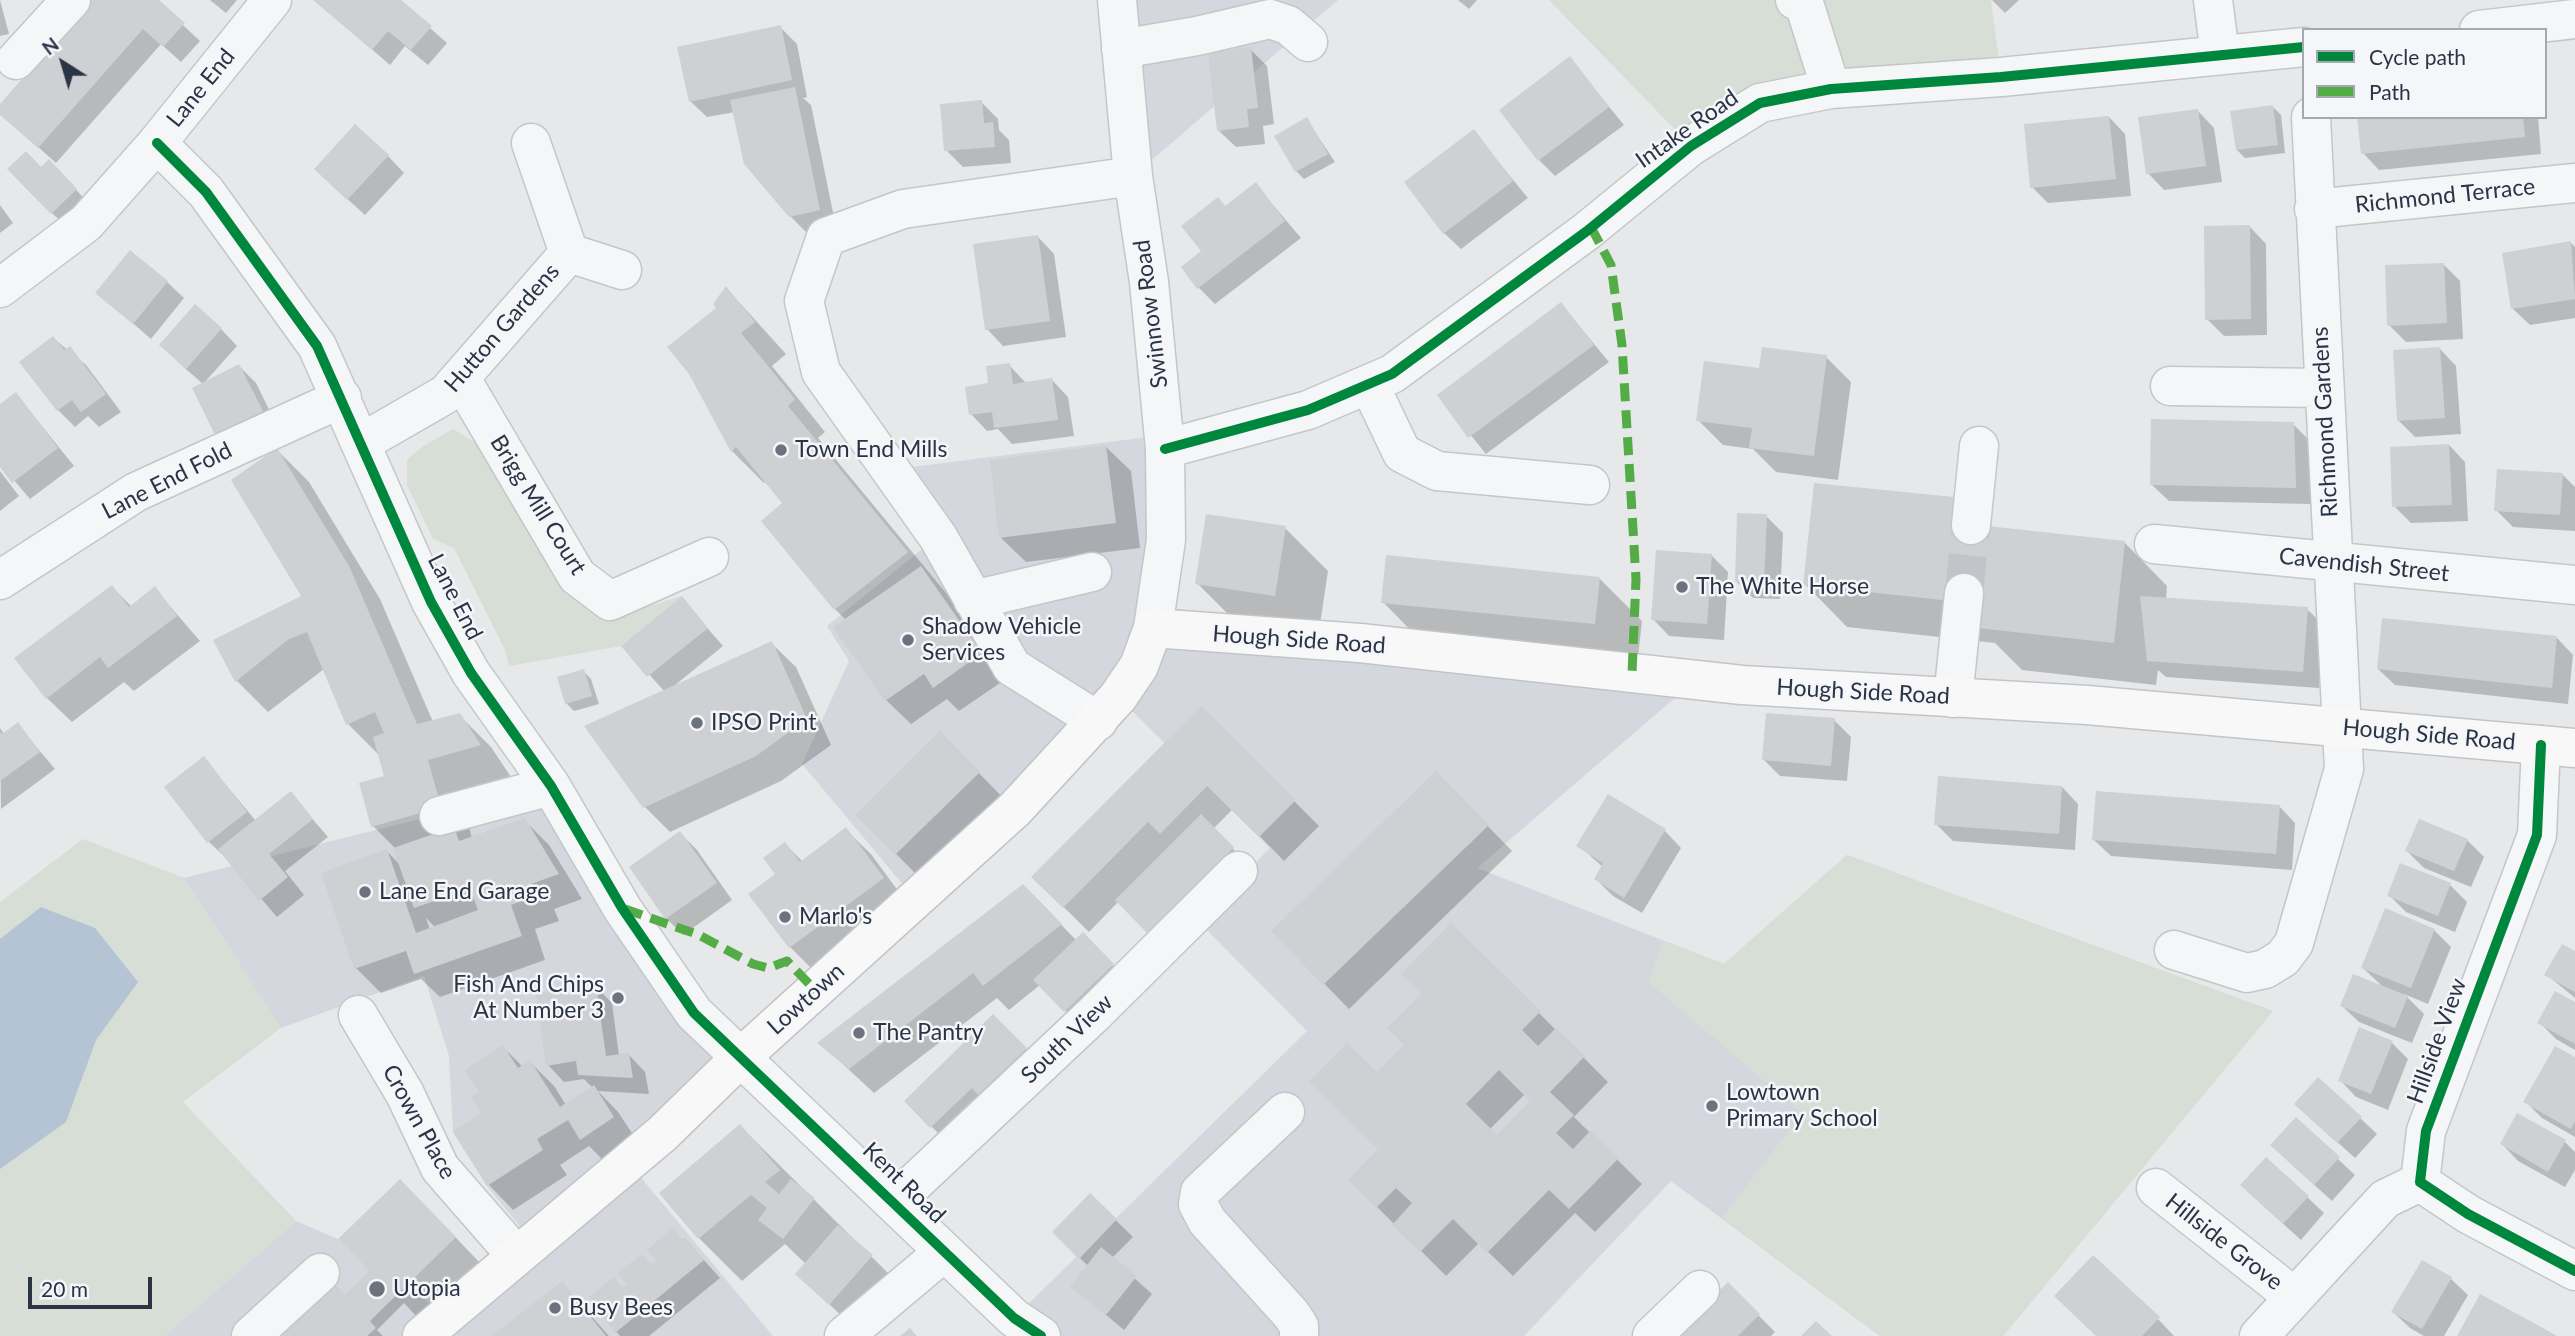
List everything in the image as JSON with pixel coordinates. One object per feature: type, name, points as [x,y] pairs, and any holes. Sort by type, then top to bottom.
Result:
[{"type":"main road","name":"Hough Side Road","points":[[1153,628],[1360,643],[1742,685],[2340,727],[2558,747]]},
{"type":"main road","name":"Lowtown","points":[[422,1336],[516,1254],[662,1134],[740,1058],[1015,809],[1098,721],[1139,666],[1153,628]]},
{"type":"street","points":[[16,60],[71,0]]},
{"type":"street","name":"Lane End","points":[[272,0],[157,144],[205,192],[232,226],[317,346],[431,602],[471,673],[551,786],[622,908],[694,1013],[740,1058]]},
{"type":"street","name":"Swinnow Road","points":[[1117,0],[1133,176],[1149,282],[1166,449],[1166,540],[1153,628]]},
{"type":"street","points":[[1795,0],[1804,2],[1831,89]]},
{"type":"street","points":[[2214,0],[2220,55]]},
{"type":"street","points":[[1121,49],[1198,36],[1270,19],[1288,25],[1308,42]]},
{"type":"street","points":[[2496,28],[2575,19]]},
{"type":"street","name":"Intake Road","points":[[1166,449],[1308,410],[1392,374],[1587,231],[1691,146],[1760,103],[1831,89],[2001,77],[2302,47]]},
{"type":"street","name":"Richmond Gardens","points":[[2174,950],[2247,973],[2265,969],[2283,958],[2294,943],[2344,769],[2331,561],[2311,119]]},
{"type":"street","name":"Hutton Gardens","points":[[531,143],[569,253]]},
{"type":"street","points":[[0,288],[86,223],[157,144]]},
{"type":"street","points":[[1098,721],[1012,667],[938,537],[821,372],[804,301],[826,237],[903,209],[1133,176]]},
{"type":"street","name":"Richmond Terrace","points":[[2314,209],[2575,183]]},
{"type":"street","name":"Hutton Gardens","points":[[569,253],[622,270]]},
{"type":"street","name":"Hutton Gardens","points":[[361,443],[446,394],[569,253]]},
{"type":"street","name":"Brigg Mill Court","points":[[461,379],[577,576],[610,601],[709,558]]},
{"type":"street","points":[[1369,384],[1402,453],[1437,471],[1590,485]]},
{"type":"street","points":[[2170,386],[2323,388]]},
{"type":"street","name":"Lane End Fold","points":[[0,580],[136,492],[342,398]]},
{"type":"street","points":[[1971,525],[1979,446]]},
{"type":"street","name":"Cavendish Street","points":[[2154,544],[2575,585]]},
{"type":"street","points":[[973,600],[1092,572]]},
{"type":"street","points":[[1954,698],[1965,593]]},
{"type":"street","name":"Hillside View","points":[[2420,1182],[2426,1131],[2537,835],[2558,747]]},
{"type":"street","points":[[439,816],[551,786]]},
{"type":"street","name":"South View","points":[[894,1202],[1095,1013],[1237,871]]},
{"type":"street","name":"Crown Place","points":[[358,1015],[405,1094],[440,1168],[516,1254]]},
{"type":"street","name":"Kent Road","points":[[740,1058],[795,1106],[1014,1318],[1041,1336]]},
{"type":"street","points":[[1284,1112],[1200,1192],[1198,1204],[1207,1221],[1291,1314],[1299,1326],[1299,1336]]},
{"type":"street","points":[[2420,1182],[2468,1214],[2575,1271]]},
{"type":"street","name":"Hillside Grove","points":[[2259,1336],[2385,1199],[2420,1182]]},
{"type":"street","name":"Hillside Grove","points":[[2156,1188],[2293,1296]]},
{"type":"street","points":[[844,1336],[944,1251]]},
{"type":"street","points":[[251,1336],[320,1273]]},
{"type":"street","points":[[1652,1336],[1700,1290]]},
{"type":"shaded area","points":[[1117,0],[1338,0],[1133,176]]},
{"type":"shaded area","points":[[1549,0],[1991,0],[2001,77],[1831,89],[1691,146]]},
{"type":"shaded area","points":[[453,429],[479,445],[621,615],[682,596],[621,646],[509,666],[505,650],[454,548],[433,539],[407,485],[407,460],[422,447]]},
{"type":"shaded area","name":"Lowtown Primary School","points":[[1164,435],[1153,628],[1697,679],[1477,868],[1724,964],[1847,855],[2273,1011],[2003,1336],[1880,1336],[1671,1181],[1524,1336],[1041,1336],[1014,1318],[1307,1031],[1198,921],[1270,848],[1118,697],[915,899],[802,764],[849,661],[827,626],[937,537],[889,470]]},
{"type":"shaded area","points":[[551,786],[740,1058],[628,1162],[773,1336],[164,1336],[296,1221],[338,1239],[373,1275],[410,1282],[442,1318],[531,1240],[487,1186],[453,1132],[449,1056],[424,976],[281,1028],[184,878]]},
{"type":"shaded area","points":[[83,839],[184,878],[281,1028],[183,1102],[296,1221],[164,1336],[0,1336],[0,902]]},
{"type":"shaded area","points":[[1847,855],[2273,1011],[2003,1336],[1880,1336],[1722,1218],[1802,1113],[1648,982],[1663,941],[1724,964]]},
{"type":"water","points":[[41,907],[95,928],[138,982],[96,1040],[66,1122],[0,1169],[0,939]]},
{"type":"building","points":[[91,0],[159,0],[185,23],[163,47],[143,29],[38,148],[0,115],[0,104]]},
{"type":"building","points":[[313,0],[401,0],[432,26],[411,50],[388,31],[372,50]]},
{"type":"building","points":[[781,25],[792,80],[689,102],[677,47]]},
{"type":"building","points":[[1251,47],[1258,108],[1247,109],[1249,127],[1217,131],[1208,53]]},
{"type":"building","points":[[1570,56],[1609,107],[1538,161],[1499,110]]},
{"type":"building","points":[[795,87],[820,210],[789,217],[744,164],[730,100]]},
{"type":"building","points":[[982,100],[984,123],[993,122],[995,147],[944,151],[940,104]]},
{"type":"building","points":[[2273,105],[2278,145],[2236,150],[2230,111]]},
{"type":"building","points":[[2198,109],[2206,166],[2146,174],[2138,117]]},
{"type":"building","points":[[2109,116],[2116,179],[2030,188],[2024,124]]},
{"type":"building","points":[[1307,117],[1328,154],[1295,172],[1274,136]]},
{"type":"building","points":[[2357,119],[2523,119],[2525,137],[2361,154]]},
{"type":"building","points":[[355,124],[389,155],[347,200],[314,169]]},
{"type":"building","points":[[1474,129],[1513,181],[1443,234],[1404,182]]},
{"type":"building","points":[[26,151],[41,167],[49,159],[77,189],[51,214],[7,169]]},
{"type":"building","points":[[1256,182],[1285,221],[1197,289],[1181,267],[1201,251],[1181,226],[1218,197],[1225,206]]},
{"type":"building","points":[[2250,225],[2251,319],[2205,320],[2204,226]]},
{"type":"building","points":[[1038,235],[1050,321],[985,330],[973,244]]},
{"type":"building","points":[[2571,241],[2575,299],[2511,309],[2502,253]]},
{"type":"building","points":[[130,250],[168,281],[133,324],[95,293]]},
{"type":"building","points":[[2444,263],[2447,323],[2387,326],[2385,265]]},
{"type":"building","name":"Town End Mills","points":[[726,286],[755,322],[741,333],[795,399],[788,406],[908,552],[834,610],[761,521],[782,503],[736,447],[731,452],[689,374],[667,347],[716,308],[713,304]]},
{"type":"building","points":[[1561,302],[1594,345],[1468,438],[1437,395]]},
{"type":"building","points":[[195,304],[222,328],[186,369],[159,345]]},
{"type":"building","points":[[53,336],[64,350],[70,346],[106,394],[81,412],[72,400],[57,411],[19,362]]},
{"type":"building","points":[[1762,347],[1827,355],[1814,456],[1749,448],[1752,428],[1696,421],[1704,361],[1759,368]]},
{"type":"building","points":[[2440,347],[2445,418],[2397,421],[2393,350]]},
{"type":"building","points":[[1010,363],[1013,384],[1052,378],[1058,420],[994,428],[992,412],[969,415],[965,387],[988,383],[986,366]]},
{"type":"building","points":[[239,364],[263,411],[215,435],[192,388]]},
{"type":"building","points":[[16,392],[58,448],[12,483],[0,467],[0,404]]},
{"type":"building","points":[[2151,419],[2294,422],[2296,488],[2150,485]]},
{"type":"building","points":[[2449,444],[2452,505],[2392,507],[2390,447]]},
{"type":"building","points":[[1106,445],[1116,523],[999,538],[990,460]]},
{"type":"building","points":[[277,448],[349,566],[417,724],[460,713],[481,745],[428,760],[441,807],[371,827],[359,783],[384,776],[373,737],[384,733],[375,712],[346,725],[307,632],[289,639],[235,682],[213,640],[301,596],[231,480]]},
{"type":"building","points":[[2497,469],[2563,473],[2560,515],[2494,511]]},
{"type":"building","points":[[1814,483],[1964,498],[1960,523],[2125,541],[2114,643],[1978,628],[1952,601],[1803,585]]},
{"type":"building","points":[[1737,513],[1767,514],[1764,583],[1735,582]]},
{"type":"building","points":[[1206,514],[1286,526],[1275,596],[1195,584]]},
{"type":"building","name":"The White Horse","points":[[1656,550],[1712,554],[1707,624],[1651,620]]},
{"type":"building","points":[[1386,555],[1600,577],[1595,624],[1381,603]]},
{"type":"building","name":"Shadow Vehicle Services","points":[[921,566],[982,653],[933,688],[924,674],[885,701],[833,627]]},
{"type":"building","points":[[112,585],[129,607],[155,586],[177,616],[108,668],[100,657],[46,699],[14,658]]},
{"type":"building","points":[[682,596],[708,628],[647,677],[621,646]]},
{"type":"building","points":[[2140,596],[2308,607],[2303,672],[2147,661]]},
{"type":"building","points":[[2382,618],[2557,636],[2552,688],[2377,669]]},
{"type":"building","name":"IPSO Print","points":[[772,641],[807,719],[756,756],[643,808],[584,726]]},
{"type":"building","points":[[584,669],[592,696],[565,704],[557,677]]},
{"type":"building","points":[[1201,706],[1296,800],[1259,837],[1207,786],[1160,834],[1148,822],[1063,908],[1031,877]]},
{"type":"building","points":[[1766,713],[1835,718],[1831,766],[1762,760]]},
{"type":"building","points":[[18,722],[40,752],[0,781],[0,732],[2,734]]},
{"type":"building","points":[[940,731],[980,772],[895,855],[855,815]]},
{"type":"building","points":[[204,756],[247,812],[207,843],[164,787]]},
{"type":"building","points":[[1436,771],[1489,825],[1323,985],[1271,931]]},
{"type":"building","points":[[1938,776],[2062,786],[2059,834],[1934,825]]},
{"type":"building","points":[[291,791],[313,819],[269,854],[288,877],[259,901],[218,849]]},
{"type":"building","points":[[2096,791],[2280,805],[2276,854],[2092,840]]},
{"type":"building","points":[[1608,794],[1666,829],[1624,898],[1594,879],[1603,863],[1576,846]]},
{"type":"building","points":[[1201,814],[1234,847],[1148,934],[1115,900]]},
{"type":"building","name":"Lane End Garage","points":[[525,818],[559,874],[531,884],[535,896],[511,905],[522,936],[414,974],[406,951],[354,969],[321,873],[387,849],[416,933],[478,910],[470,889],[414,908],[393,848],[454,827],[459,841]]},
{"type":"building","points":[[2419,819],[2468,839],[2454,871],[2405,851]]},
{"type":"building","points":[[846,827],[884,878],[789,948],[748,894],[775,874],[763,858],[785,842],[800,862]]},
{"type":"building","points":[[680,831],[717,883],[665,919],[629,867]]},
{"type":"building","points":[[2400,863],[2451,883],[2438,916],[2387,896]]},
{"type":"building","points":[[1023,884],[1062,924],[983,986],[973,973],[849,1069],[817,1043]]},
{"type":"building","points":[[2385,908],[2435,929],[2411,988],[2361,968]]},
{"type":"building","points":[[1451,923],[1541,1011],[1522,1030],[1538,1046],[1556,1028],[1585,1056],[1550,1092],[1574,1115],[1556,1133],[1573,1149],[1591,1130],[1619,1158],[1569,1209],[1549,1190],[1487,1253],[1453,1219],[1420,1252],[1392,1225],[1412,1203],[1396,1188],[1376,1208],[1348,1180],[1378,1149],[1309,1082],[1347,1043],[1377,1072],[1404,1045],[1387,1028],[1421,994],[1401,974]],"holes":[[[1499,1070],[1530,1101],[1497,1135],[1466,1104]]]},
{"type":"building","points":[[1083,932],[1114,964],[1064,1012],[1033,980]]},
{"type":"building","points":[[2562,944],[2575,951],[2575,992],[2544,975]]},
{"type":"building","points":[[2353,974],[2408,996],[2395,1028],[2340,1006]]},
{"type":"building","points":[[596,985],[606,1056],[629,1053],[633,1078],[578,1075],[576,1061],[546,1066],[536,993]]},
{"type":"building","points":[[2555,991],[2575,1002],[2575,1044],[2537,1023]]},
{"type":"building","points":[[993,1014],[1027,1048],[978,1095],[972,1088],[930,1128],[904,1101]]},
{"type":"building","points":[[2359,1027],[2393,1041],[2371,1094],[2338,1081]]},
{"type":"building","points":[[503,1045],[518,1068],[530,1060],[560,1107],[594,1085],[614,1117],[580,1140],[568,1120],[537,1139],[543,1150],[487,1186],[453,1132],[481,1113],[471,1097],[479,1092],[465,1070]]},
{"type":"building","points":[[2555,1046],[2575,1057],[2575,1121],[2571,1129],[2523,1102]]},
{"type":"building","points":[[2318,1077],[2362,1117],[2337,1143],[2294,1104]]},
{"type":"building","points":[[2517,1113],[2566,1140],[2548,1172],[2500,1144]]},
{"type":"building","points":[[2296,1117],[2340,1157],[2314,1185],[2270,1145]]},
{"type":"building","points":[[740,1124],[780,1170],[765,1182],[779,1194],[791,1179],[815,1198],[783,1239],[758,1220],[767,1208],[751,1195],[698,1239],[659,1193]]},
{"type":"building","points":[[2266,1157],[2309,1196],[2283,1224],[2240,1185]]},
{"type":"building","points":[[400,1179],[456,1237],[370,1321],[376,1328],[367,1336],[281,1336],[336,1285],[345,1295],[369,1271],[338,1239]]},
{"type":"building","points":[[1090,1193],[1117,1219],[1079,1259],[1052,1232]]},
{"type":"building","points":[[838,1225],[873,1255],[829,1305],[795,1274]]},
{"type":"building","points":[[673,1228],[682,1239],[685,1237],[704,1260],[615,1333],[589,1297],[614,1277],[622,1288],[627,1284],[618,1273],[642,1254],[651,1265],[656,1260],[647,1250]]},
{"type":"building","points":[[1101,1247],[1137,1276],[1106,1315],[1070,1287]]},
{"type":"building","points":[[2093,1255],[2160,1317],[2142,1336],[2096,1336],[2054,1296]]},
{"type":"building","points":[[2422,1260],[2452,1277],[2422,1329],[2391,1312]]},
{"type":"building","name":"Busy Bees","points":[[562,1281],[606,1336],[492,1336]]},
{"type":"building","points":[[1728,1282],[1760,1314],[1738,1336],[1674,1336]]},
{"type":"building","points":[[2480,1294],[2534,1323],[2557,1336],[2457,1336]]},
{"type":"building","points":[[1816,1321],[1832,1336],[1801,1336]]},
{"type":"building","points":[[910,1328],[917,1336],[900,1336]]},
{"type":"tunnel","points":[[1964,593],[1971,525]]},
{"type":"marked path","points":[[1591,227],[1611,265],[1622,345],[1636,579],[1632,674]]},
{"type":"marked path","points":[[625,909],[699,935],[753,964],[768,968],[787,961],[816,991]]},
{"type":"cycle path","points":[[1165,449],[1308,410],[1392,374],[1587,231],[1691,146],[1760,103],[1831,89],[2001,77],[2302,47]]},
{"type":"cycle path","points":[[157,143],[206,192],[317,346],[431,602],[471,673],[551,786],[622,908],[694,1013],[1014,1318],[1041,1336]]},
{"type":"cycle path","points":[[2541,745],[2537,835],[2426,1131],[2420,1182],[2468,1214],[2575,1271]]},
{"type":"place","name":"Town End Mills","points":[[781,450]]},
{"type":"place","name":"The White Horse","points":[[1682,587]]},
{"type":"place","name":"Shadow Vehicle Services","points":[[908,640]]},
{"type":"place","name":"IPSO Print","points":[[697,723]]},
{"type":"place","name":"Lane End Garage","points":[[365,892]]},
{"type":"place","name":"Marlo's","points":[[785,917]]},
{"type":"place","name":"Fish And Chips At Number 3","points":[[618,998]]},
{"type":"place","name":"The Pantry","points":[[859,1033]]},
{"type":"place","name":"Lowtown Primary School","points":[[1712,1106]]},
{"type":"place","name":"Utopia","points":[[377,1289]]},
{"type":"place","name":"Busy Bees","points":[[555,1308]]}]
